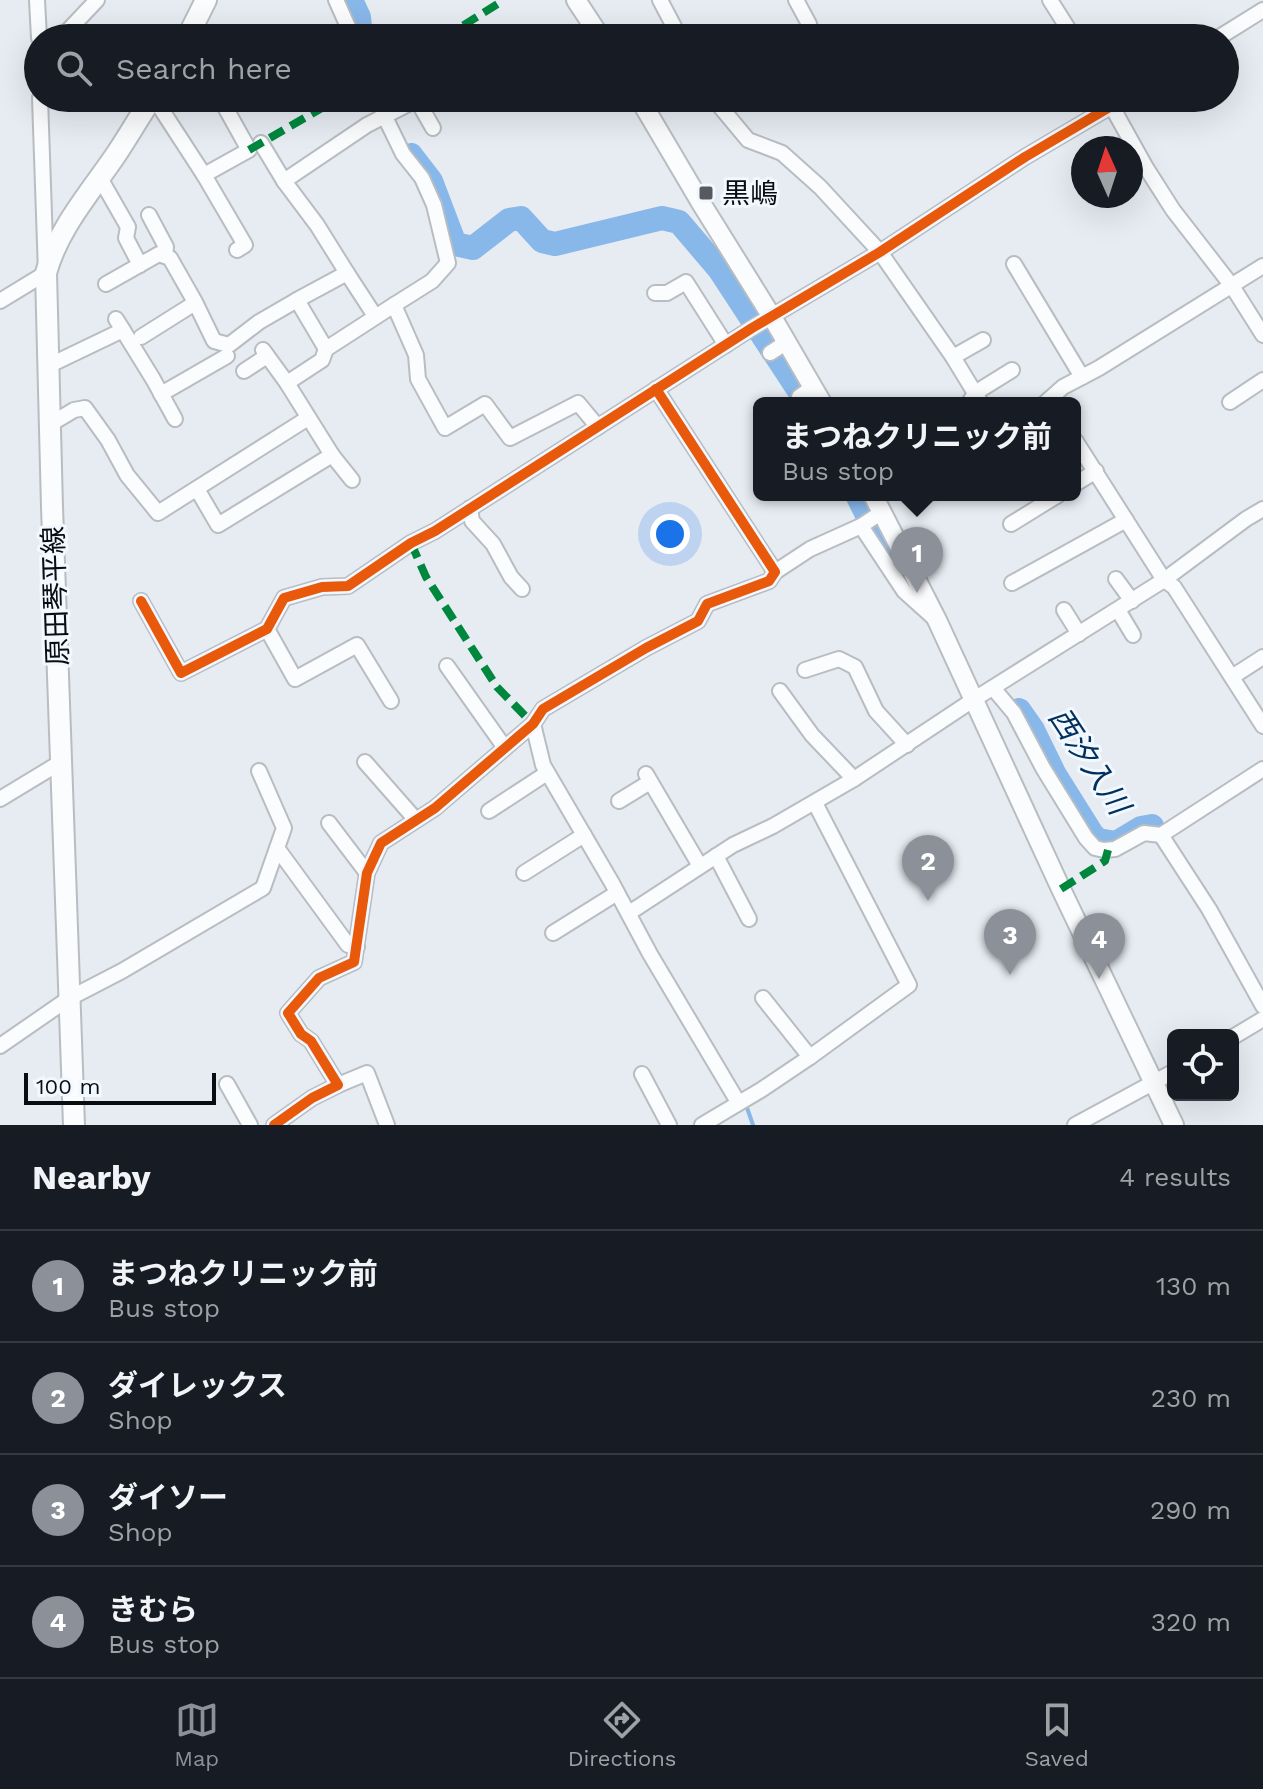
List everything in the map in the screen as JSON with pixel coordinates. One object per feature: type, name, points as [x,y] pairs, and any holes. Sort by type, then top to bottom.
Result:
[{"type":"main road","points":[[194,24],[206,0]]},
{"type":"main road","name":"原田琴平線","points":[[74,1125],[46,273],[51,254],[72,217],[144,112]]},
{"type":"street","points":[[37,0],[38,24]]},
{"type":"street","points":[[74,24],[97,0]]},
{"type":"street","points":[[336,0],[347,24]]},
{"type":"street","points":[[576,0],[592,24]]},
{"type":"street","points":[[660,0],[673,24]]},
{"type":"street","points":[[796,0],[809,24]]},
{"type":"street","points":[[1050,0],[1065,24]]},
{"type":"street","points":[[1239,25],[1263,10]]},
{"type":"street","points":[[0,301],[46,273],[40,112]]},
{"type":"street","points":[[162,112],[245,245]]},
{"type":"street","points":[[204,175],[249,150],[228,112]]},
{"type":"street","points":[[287,383],[322,360],[326,349],[432,281],[448,263],[434,205],[422,178],[403,154],[386,112]]},
{"type":"street","points":[[284,181],[367,125],[394,112]]},
{"type":"street","points":[[425,112],[433,128]]},
{"type":"street","points":[[647,112],[701,203],[762,322],[810,395]]},
{"type":"street","points":[[725,112],[748,140],[782,153],[820,187],[880,252],[953,357],[973,397]]},
{"type":"street","points":[[141,601],[181,673],[267,629],[284,598],[322,587],[348,586],[411,543],[1099,112]]},
{"type":"street","points":[[1116,112],[1173,210],[1232,286],[1263,335]]},
{"type":"street","points":[[261,143],[375,316]]},
{"type":"street","points":[[100,178],[128,227],[126,238],[140,265]]},
{"type":"street","points":[[42,198],[48,208],[57,214],[72,217]]},
{"type":"street","points":[[149,215],[166,247],[165,256]]},
{"type":"street","points":[[106,284],[159,254],[170,258],[214,341],[229,345],[259,322],[347,273]]},
{"type":"street","points":[[1014,264],[1031,306],[1082,377]]},
{"type":"street","points":[[1053,397],[1063,387],[1263,266]]},
{"type":"street","points":[[655,293],[667,293],[686,282],[726,345]]},
{"type":"street","points":[[297,300],[326,349]]},
{"type":"street","points":[[141,337],[195,303]]},
{"type":"street","points":[[394,305],[416,355],[418,379],[445,428],[485,404],[510,438],[578,403],[598,427]]},
{"type":"street","points":[[48,366],[119,324],[175,419]]},
{"type":"street","points":[[953,357],[983,340]]},
{"type":"street","points":[[244,371],[265,353],[352,480]]},
{"type":"street","points":[[161,394],[227,356]]},
{"type":"street","points":[[979,397],[1012,370]]},
{"type":"street","points":[[1230,402],[1263,380]]},
{"type":"street","points":[[656,389],[775,572]]},
{"type":"street","points":[[49,425],[74,410],[85,408],[108,440],[127,475],[158,513],[308,418]]},
{"type":"street","points":[[1081,449],[1164,580],[1174,587],[1263,726]]},
{"type":"street","points":[[197,489],[218,525],[332,455]]},
{"type":"street","points":[[1081,480],[1096,471]]},
{"type":"street","points":[[1011,524],[1048,501]]},
{"type":"street","points":[[470,508],[472,521],[493,544],[511,577],[522,589]]},
{"type":"street","points":[[629,913],[733,845],[854,779],[1164,580],[1263,509]]},
{"type":"street","points":[[338,1085],[311,1041],[301,1034],[288,1013],[319,978],[354,962],[367,873],[381,843],[435,808],[533,724],[543,709],[698,621],[707,604],[769,581],[775,572],[810,549],[871,514]]},
{"type":"street","points":[[871,514],[937,620],[1054,876],[1174,1125]]},
{"type":"street","points":[[871,514],[904,591],[937,620]]},
{"type":"street","points":[[1012,583],[1126,520]]},
{"type":"street","points":[[1116,579],[1132,601]]},
{"type":"street","points":[[1064,610],[1079,634]]},
{"type":"street","points":[[1118,610],[1133,635]]},
{"type":"street","points":[[267,629],[295,679],[357,645],[391,701]]},
{"type":"street","points":[[1232,677],[1263,657]]},
{"type":"street","points":[[805,670],[839,659],[855,667],[876,711],[907,745]]},
{"type":"street","points":[[447,666],[505,748]]},
{"type":"street","points":[[993,688],[1014,713],[1057,791],[1095,848],[1115,849],[1144,833],[1161,835],[1263,769]]},
{"type":"street","points":[[780,691],[812,735],[854,779]]},
{"type":"street","points":[[533,724],[547,773],[738,1102]]},
{"type":"street","points":[[0,799],[61,762]]},
{"type":"street","points":[[365,762],[416,820]]},
{"type":"street","points":[[0,1046],[68,999],[263,888],[284,828],[259,771]]},
{"type":"street","points":[[489,811],[547,773]]},
{"type":"street","points":[[619,801],[648,778],[700,866]]},
{"type":"street","points":[[702,1125],[810,1057],[909,985],[815,803]]},
{"type":"street","points":[[329,823],[367,873]]},
{"type":"street","points":[[524,873],[584,835]]},
{"type":"street","points":[[1161,835],[1209,909],[1263,1006]]},
{"type":"street","points":[[277,848],[348,945],[357,947]]},
{"type":"street","points":[[716,856],[749,919]]},
{"type":"street","points":[[553,933],[617,893]]},
{"type":"street","points":[[763,998],[810,1057]]},
{"type":"street","points":[[1239,1033],[1263,1019]]},
{"type":"street","points":[[274,1125],[312,1098],[367,1073],[387,1125]]},
{"type":"street","points":[[642,1074],[669,1125]]},
{"type":"street","points":[[1075,1125],[1167,1075]]},
{"type":"street","points":[[227,1084],[250,1125]]},
{"type":"waterway","name":"西汐入川","points":[[351,0],[360,24]]},
{"type":"waterway","name":"西汐入川","points":[[411,155],[431,181],[455,244],[473,248],[509,220],[521,218],[542,241],[555,244],[662,218],[679,222],[719,269],[803,397]]},
{"type":"waterway","name":"西汐入川","points":[[860,501],[898,573]]},
{"type":"waterway","name":"西汐入川","points":[[1019,710],[1033,730],[1055,775],[1098,840],[1116,843],[1141,828],[1152,826]]},
{"type":"waterway","points":[[746,1105],[753,1125]]},
{"type":"marked path","points":[[465,24],[504,0]]},
{"type":"marked path","points":[[249,150],[315,112]]},
{"type":"marked path","points":[[411,543],[426,577],[497,687],[533,724]]},
{"type":"marked path","points":[[1061,889],[1105,861],[1108,850]]},
{"type":"cycle path","points":[[141,601],[181,673],[267,629],[284,598],[322,587],[348,586],[752,328],[880,252],[1025,157],[1101,112]]},
{"type":"cycle path","points":[[274,1125],[312,1098],[338,1085],[311,1041],[301,1034],[288,1013],[319,978],[354,962],[367,873],[381,843],[435,808],[533,724],[543,709],[698,621],[707,604],[769,581],[775,572],[656,389]]},
{"type":"place","name":"黒嶋","points":[[706,193]]},
{"type":"place","name":"まつねクリニック前","points":[[917,593]]},
{"type":"place","name":"ダイレックス","points":[[928,901]]},
{"type":"place","name":"ダイソー","points":[[1010,975]]},
{"type":"place","name":"きむら","points":[[1099,979]]}]
